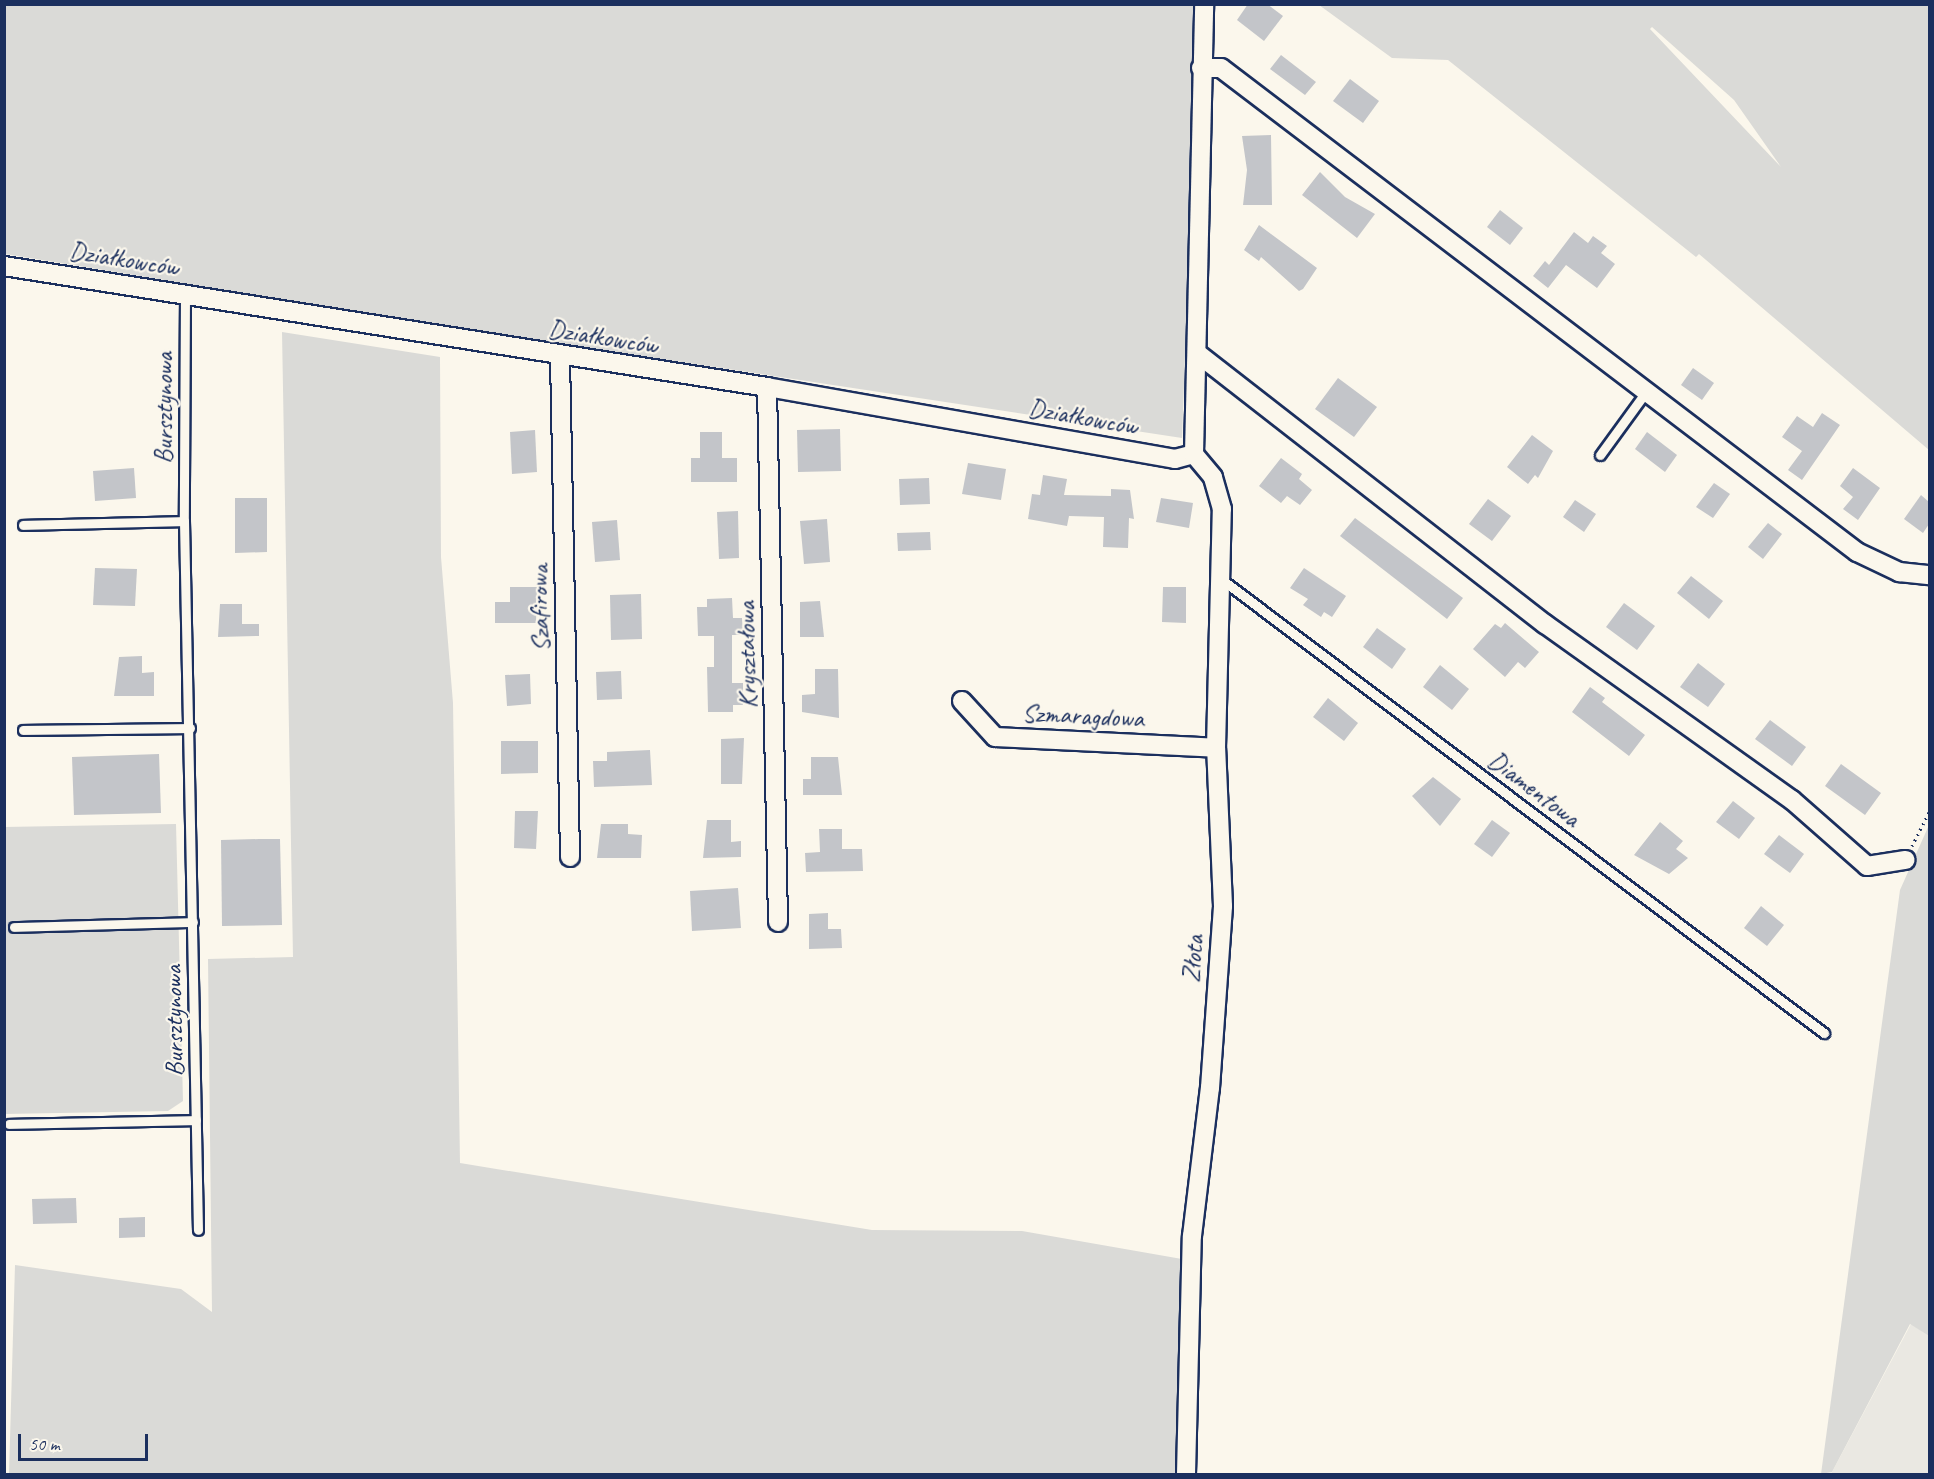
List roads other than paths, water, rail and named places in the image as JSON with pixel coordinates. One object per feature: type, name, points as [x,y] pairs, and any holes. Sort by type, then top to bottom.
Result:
[{"type":"street","points":[[1194,454],[1204,4]]},
{"type":"street","points":[[1201,68],[1221,68],[1645,393],[1873,563],[1899,572],[1929,575]]},
{"type":"street","name":"Działkowców","points":[[4,266],[560,357],[767,387],[1175,459],[1194,454]]},
{"type":"street","points":[[1198,354],[1545,624],[1792,800],[1867,866],[1906,860]]},
{"type":"street","name":"Szafirowa","points":[[560,357],[570,857]]},
{"type":"street","name":"Kryształowa","points":[[767,387],[778,922]]},
{"type":"street","name":"Złota","points":[[1186,1474],[1192,1236],[1210,1088],[1222,906],[1216,748],[1222,509],[1213,477],[1194,454]]},
{"type":"street","name":"Szmaragdowa","points":[[962,701],[995,737],[1216,748]]},
{"type":"lane","name":"Bursztynowa","points":[[186,294],[184,521],[190,728],[198,1230]]},
{"type":"lane","points":[[1600,455],[1645,393]]},
{"type":"lane","points":[[22,525],[184,521]]},
{"type":"lane","name":"Diamentowa","points":[[1219,578],[1824,1033]]},
{"type":"lane","points":[[22,730],[190,728]]},
{"type":"lane","points":[[14,927],[193,922]]},
{"type":"lane","points":[[9,1124],[196,1120]]}]
